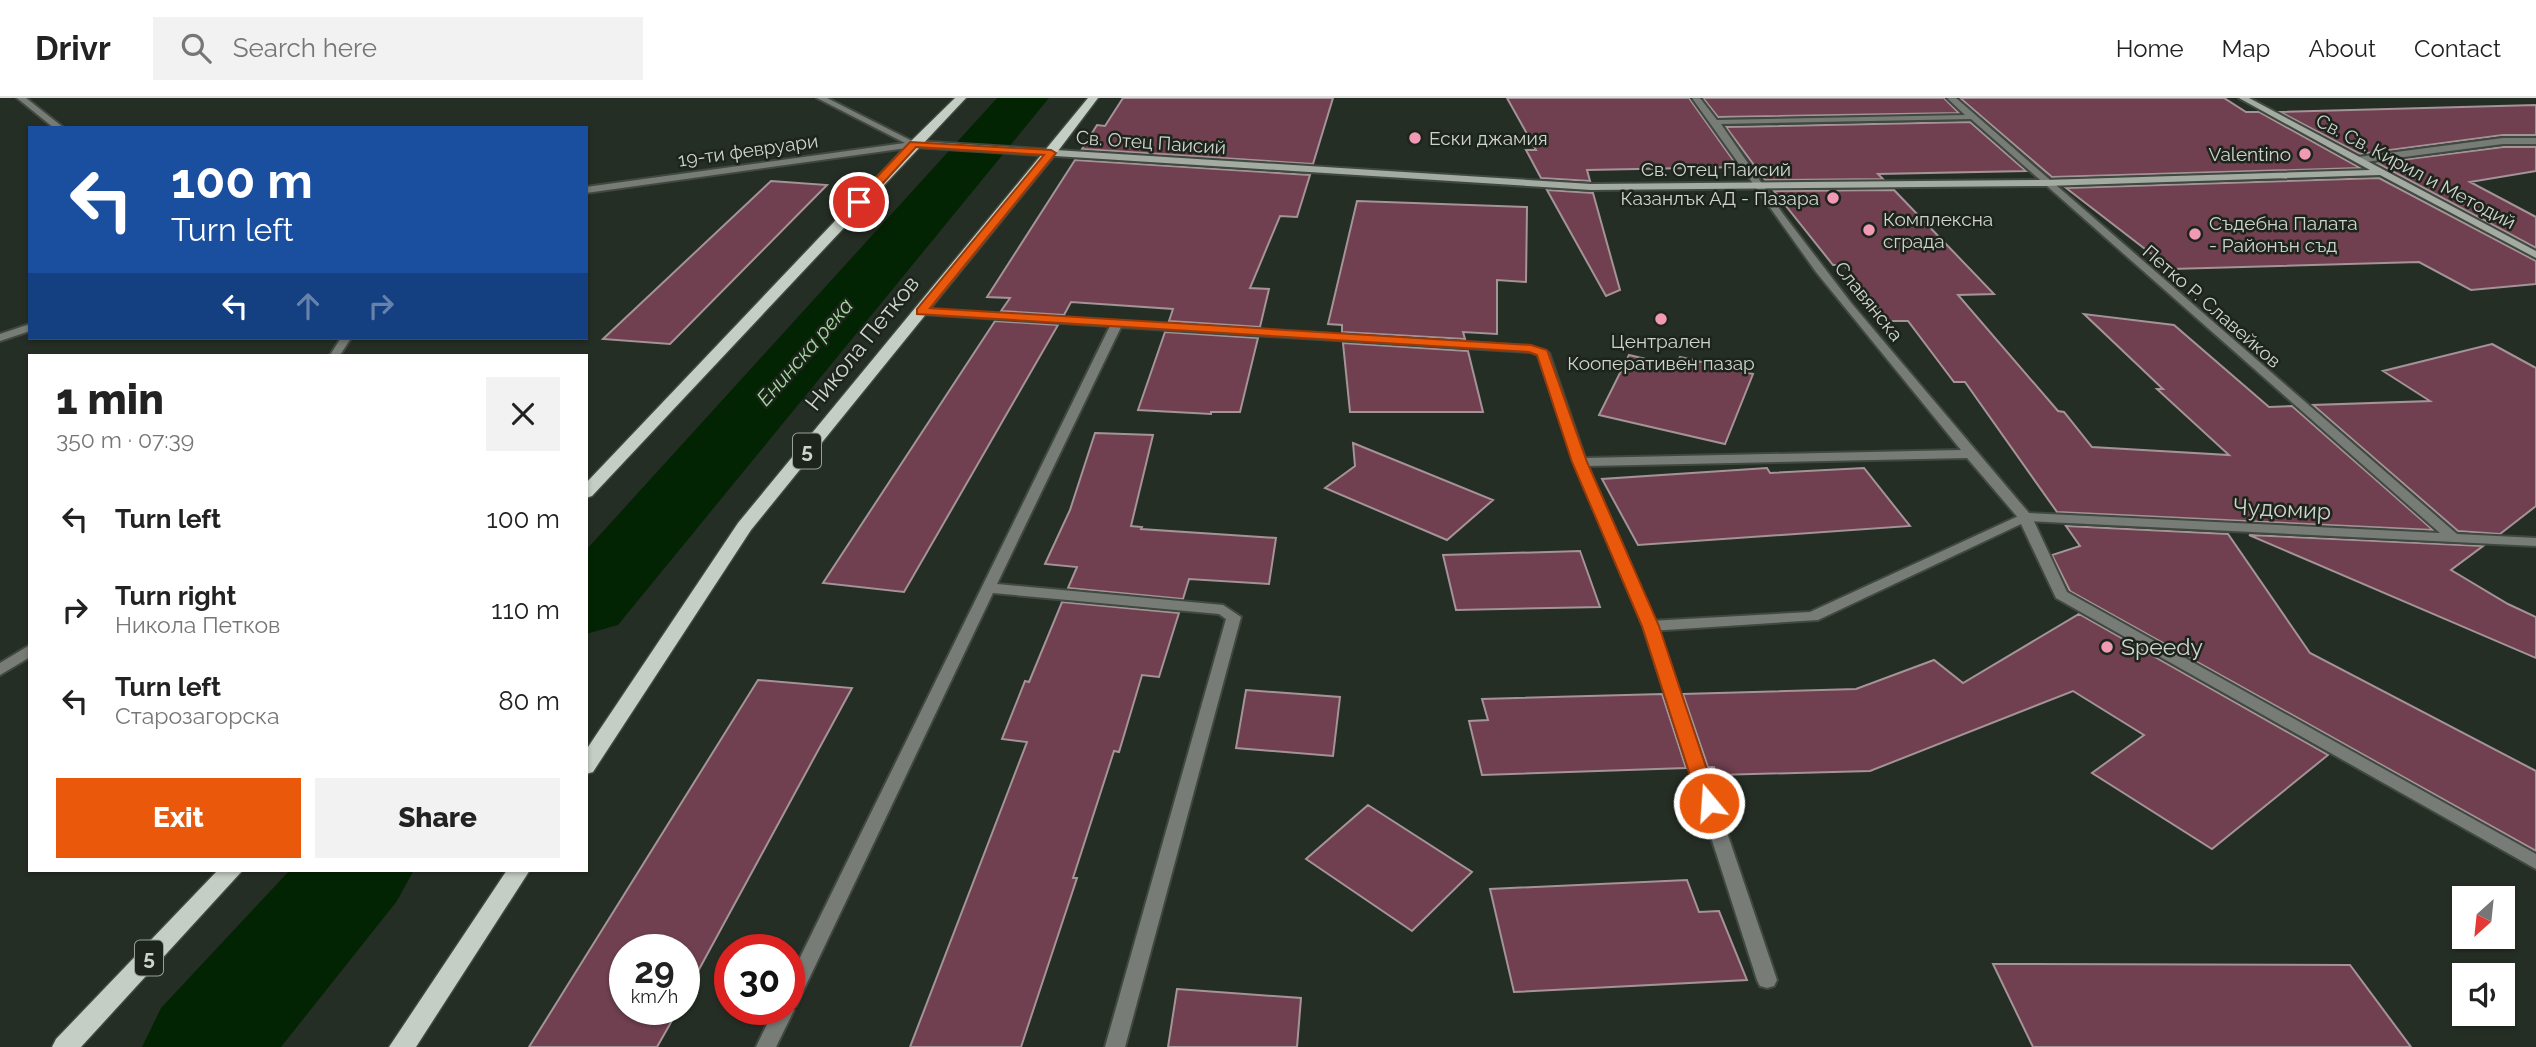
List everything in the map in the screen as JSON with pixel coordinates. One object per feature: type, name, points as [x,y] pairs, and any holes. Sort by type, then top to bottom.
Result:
[{"type":"main road","points":[[588,491],[914,144],[961,98]]},
{"type":"main road","name":"Никола Петков","points":[[588,764],[744,527],[1051,153],[1093,98]]},
{"type":"main road","name":"5","points":[[65,1047],[230,872]]},
{"type":"main road","points":[[402,1047],[518,872]]},
{"type":"street","points":[[21,98],[57,126]]},
{"type":"street","points":[[821,98],[914,144]]},
{"type":"street","name":"Славянска","points":[[1696,98],[1716,122],[1792,234],[1970,454],[2025,517],[2061,595],[2536,862]]},
{"type":"street","name":"Петко Р. Славейков","points":[[1951,98],[2452,538]]},
{"type":"street","name":"Св. Св. Кирил и Методий","points":[[2243,98],[2536,255]]},
{"type":"street","points":[[1716,122],[1971,117]]},
{"type":"street","points":[[2358,160],[2503,141],[2536,141]]},
{"type":"street","name":"Св. Отец Паисий","points":[[914,144],[1546,186],[1758,187],[2045,183],[2381,172]]},
{"type":"street","name":"19-ти февруари","points":[[588,190],[914,144]]},
{"type":"street","points":[[922,311],[1531,349],[1543,353],[1580,462],[1650,626],[1767,979]]},
{"type":"street","points":[[805,967],[1116,323]]},
{"type":"street","points":[[0,338],[28,328]]},
{"type":"street","points":[[1580,462],[1970,454]]},
{"type":"street","points":[[1650,626],[1813,617],[2025,517]]},
{"type":"street","name":"Чудомир","points":[[2025,517],[2536,542]]},
{"type":"street","points":[[988,588],[1223,610],[1234,617],[1115,1047]]},
{"type":"street","points":[[0,670],[28,651]]},
{"type":"street","points":[[766,1047],[777,1025]]},
{"type":"building","points":[[1123,98],[1333,98],[1313,164],[1082,149],[1097,125],[1105,126]]},
{"type":"building","points":[[1507,98],[1689,98],[1738,167],[1587,170],[1590,181],[1541,178],[1526,150],[1536,150]]},
{"type":"building","points":[[1703,98],[1944,98],[1959,113],[1718,117]]},
{"type":"building","points":[[1960,98],[2224,98],[2246,112],[2259,112],[2360,168],[2052,177]]},
{"type":"building","points":[[2536,105],[2536,135],[2503,135],[2360,154],[2280,112]]},
{"type":"building","points":[[1970,122],[2026,171],[1878,174],[1883,179],[1765,180],[1726,127]]},
{"type":"building","points":[[2503,147],[2536,147],[2536,171],[2470,182],[2536,217],[2536,248],[2377,163]]},
{"type":"building","points":[[1075,160],[1310,175],[1297,217],[1280,216],[1250,288],[1269,289],[1260,327],[1169,321],[1173,309],[1071,302],[1064,315],[1001,311],[1010,298],[987,297]]},
{"type":"building","points":[[2379,178],[2536,261],[2536,284],[2471,290],[2419,262],[2171,269],[2066,188]]},
{"type":"building","points":[[771,181],[827,185],[670,344],[603,339]]},
{"type":"building","points":[[1547,190],[1593,193],[1620,290],[1606,296]]},
{"type":"building","points":[[1894,190],[1994,294],[1958,295],[2058,411],[2064,412],[2092,447],[2229,455],[2157,389],[2163,389],[2084,314],[2174,325],[2269,407],[2292,406],[2433,530],[2057,512],[1965,382],[1954,382],[1908,321],[1887,321],[1844,265],[1833,265],[1774,191]]},
{"type":"building","points":[[1357,201],[1527,207],[1526,282],[1497,280],[1497,334],[1463,332],[1465,339],[1342,332],[1342,325],[1328,324]]},
{"type":"building","points":[[995,321],[1058,325],[904,592],[823,583]]},
{"type":"building","points":[[1165,332],[1258,338],[1240,412],[1211,414],[1138,410]]},
{"type":"building","points":[[1343,343],[1468,351],[1483,412],[1350,412]]},
{"type":"building","points":[[2492,344],[2536,368],[2536,506],[2500,534],[2458,531],[2313,405],[2430,401],[2383,371]]},
{"type":"building","points":[[1629,355],[1676,366],[1680,357],[1753,374],[1725,444],[1599,415]]},
{"type":"building","points":[[1095,433],[1153,435],[1131,526],[1142,527],[1141,529],[1276,538],[1269,584],[1189,579],[1183,599],[1068,588],[1077,567],[1045,564],[1070,510]]},
{"type":"building","points":[[1353,443],[1493,500],[1447,540],[1325,488],[1355,466]]},
{"type":"building","points":[[1767,468],[1770,473],[1864,468],[1910,526],[1638,545],[1602,479]]},
{"type":"building","points":[[2066,526],[2228,534],[2310,653],[2536,771],[2536,851],[2070,591],[2052,555],[2080,546]]},
{"type":"building","points":[[2249,535],[2483,546],[2451,570],[2508,604],[2536,617],[2536,658]]},
{"type":"building","points":[[1580,551],[1600,607],[1456,610],[1443,555]]},
{"type":"building","points":[[1062,602],[1179,613],[1159,677],[1142,675],[1119,752],[1114,751],[1073,878],[1077,878],[1021,1047],[910,1047],[1027,742],[1002,739],[1025,681],[1029,682]]},
{"type":"building","points":[[2079,614],[2328,755],[2212,849],[2092,773],[2144,735],[2073,691],[1870,771],[1717,775],[1714,767],[1708,767],[1683,694],[1856,689],[1934,660],[1963,683]]},
{"type":"building","points":[[758,680],[852,688],[718,934],[714,934],[714,942],[700,968],[700,934],[609,934],[609,1025],[669,1025],[657,1047],[529,1047]]},
{"type":"building","points":[[1246,690],[1340,697],[1333,756],[1236,748]]},
{"type":"building","points":[[1662,694],[1686,768],[1482,775],[1469,721],[1488,720],[1482,699]]},
{"type":"building","points":[[1368,805],[1472,872],[1412,931],[1306,859]]},
{"type":"building","points":[[1687,880],[1699,912],[1719,911],[1747,980],[1514,992],[1490,889]]},
{"type":"building","points":[[1993,964],[2350,965],[2411,1047],[2033,1047]]},
{"type":"building","points":[[1177,989],[1301,998],[1297,1047],[1168,1047]]},
{"type":"waterway","name":"Енинска река","points":[[588,603],[1024,98]]},
{"type":"waterway","name":"Енинска река","points":[[205,1047],[356,872]]},
{"type":"place","name":"Ески джамия","points":[[1415,138]]},
{"type":"place","name":"Valentino","points":[[2305,154]]},
{"type":"place","name":"Казанлък АД - Пазара","points":[[1833,198]]},
{"type":"place","name":"Комплексна сграда","points":[[1869,230]]},
{"type":"place","name":"Съдебна Палата - Районън съд","points":[[2195,234]]},
{"type":"place","name":"Централен Кооперативен пазар","points":[[1661,319]]},
{"type":"place","name":"Speedy","points":[[2107,647]]},
{"type":"route","points":[[859,202],[914,144],[1051,153],[922,311],[1531,349],[1543,353],[1580,462],[1650,626],[1709,803]]}]
